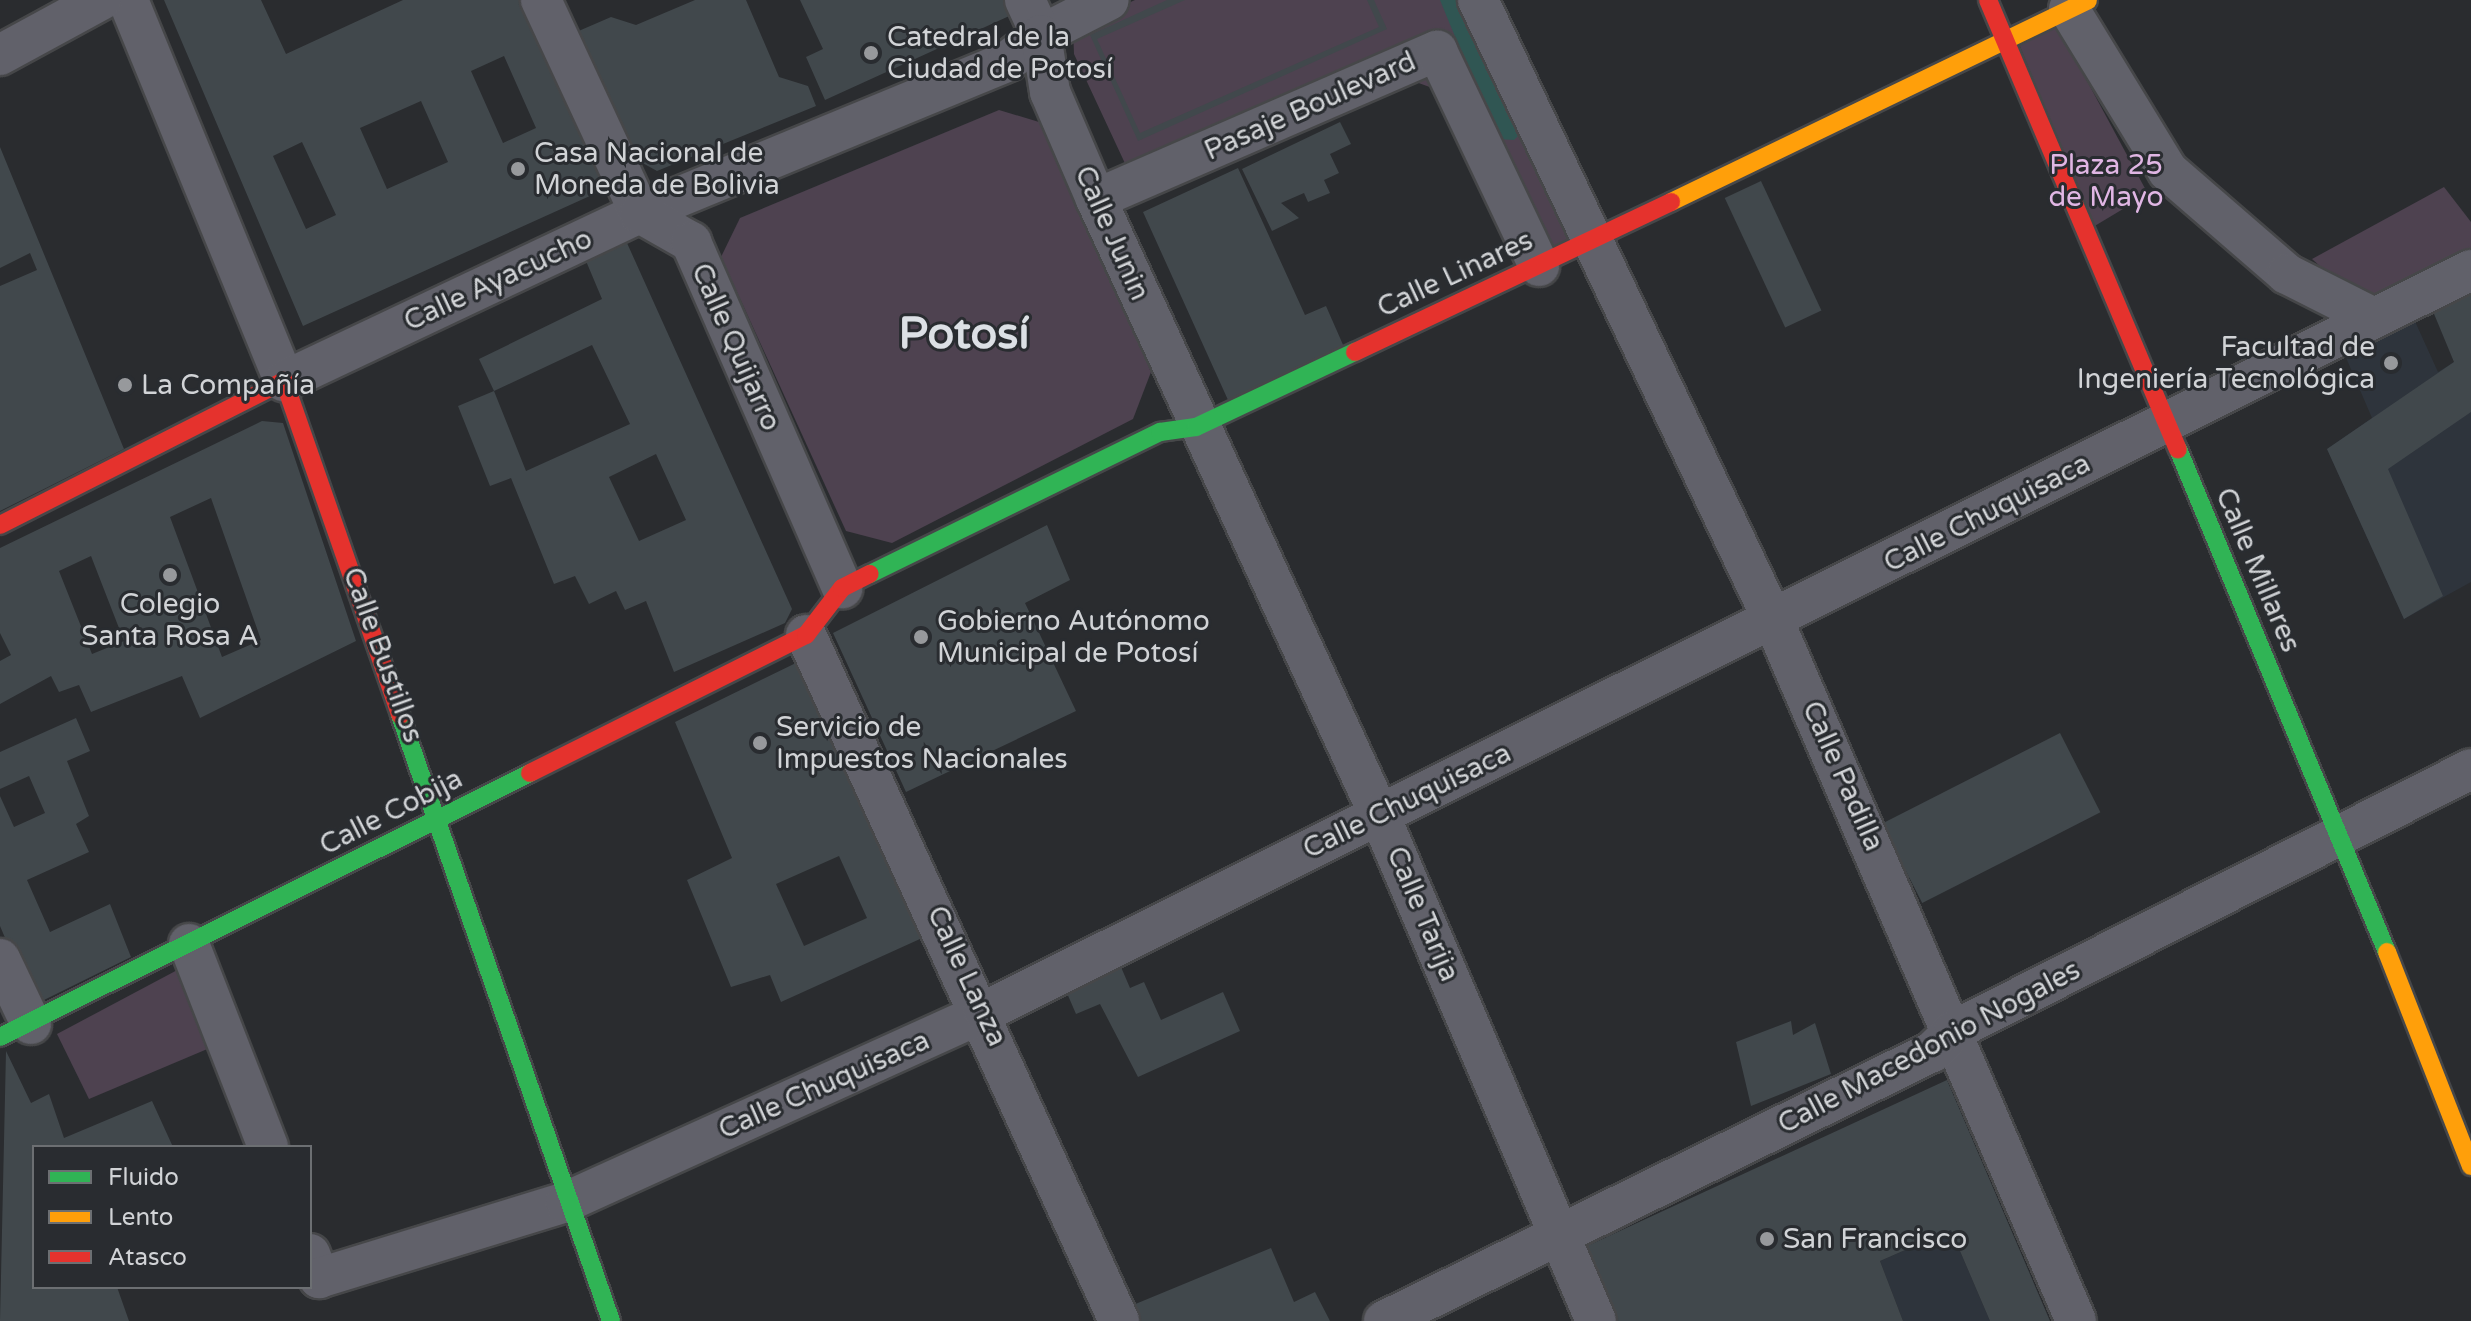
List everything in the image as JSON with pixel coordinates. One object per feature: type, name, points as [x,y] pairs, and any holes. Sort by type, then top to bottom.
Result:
[{"type":"main road","name":"Calle Millares","points":[[1988,0],[2341,835],[2471,1166]]},
{"type":"main road","name":"Calle Linares","points":[[842,588],[1160,432],[1196,427],[1539,266],[2003,38],[2079,4]]},
{"type":"main road","name":"Calle Ayacucho","points":[[0,525],[284,381]]},
{"type":"main road","name":"Calle Bustillos","points":[[284,381],[442,818],[566,1202],[611,1321]]},
{"type":"main road","points":[[806,635],[842,588]]},
{"type":"main road","name":"Calle Cobija","points":[[15,1030],[806,635]]},
{"type":"street","points":[[0,55],[101,0]]},
{"type":"street","name":"Calle Bustillos","points":[[128,0],[284,381]]},
{"type":"street","points":[[541,0],[640,213]]},
{"type":"street","name":"Calle Ayacucho","points":[[284,381],[640,213],[1008,61],[1033,17],[1109,0]]},
{"type":"street","points":[[1478,0],[1588,241]]},
{"type":"street","points":[[2079,4],[2168,171],[2287,274],[2374,318]]},
{"type":"street","name":"Calle Junin","points":[[1033,17],[1050,92],[1196,427]]},
{"type":"street","name":"Pasaje Boulevard","points":[[1096,199],[1437,51],[1539,266]]},
{"type":"street","name":"Calle Quijarro","points":[[640,213],[691,242],[842,588]]},
{"type":"street","name":"Calle Padilla","points":[[1588,241],[1774,622],[1955,1030],[2076,1321]]},
{"type":"street","name":"Calle Chuquisaca","points":[[315,1266],[566,1202],[984,1012],[1379,814],[1774,622],[2471,270]]},
{"type":"street","name":"Calle Tarija","points":[[1196,427],[1379,814],[1561,1233],[1596,1321]]},
{"type":"street","name":"Calle Lanza","points":[[806,635],[984,1012],[1119,1321]]},
{"type":"street","name":"Calle Macedonio Nogales","points":[[1384,1321],[1932,1052],[1955,1030],[2471,769]]},
{"type":"street","points":[[189,944],[267,1145]]},
{"type":"street","points":[[0,959],[15,1030]]},
{"type":"shaded area","points":[[1440,0],[1462,0],[1521,133],[1514,140],[1497,139]]},
{"type":"shaded area","points":[[2413,317],[2438,372],[2454,362],[2471,388],[2471,582],[2404,619],[2327,449],[2372,418],[2344,353]]},
{"type":"shaded area","points":[[1951,1230],[1990,1321],[1903,1321],[1880,1261]]},
{"type":"green space","points":[[1135,0],[1495,0],[1600,227],[1522,265],[1438,90],[1413,81],[1143,202],[1074,54],[1073,28]]},
{"type":"green space","name":"Plaza 25 de Mayo","points":[[2058,27],[2148,194],[2093,227],[2019,44]]},
{"type":"green space","points":[[999,110],[1039,122],[1151,372],[1133,419],[892,543],[846,531],[721,257],[740,218]]},
{"type":"green space","points":[[2444,187],[2471,222],[2471,252],[2375,294],[2350,293],[2312,259]]},
{"type":"green space","points":[[198,959],[231,1039],[89,1099],[57,1034]]},
{"type":"building","name":"Casa Nacional de Moneda de Bolivia","points":[[164,0],[261,0],[286,54],[403,0],[526,0],[612,186],[303,326]],"holes":[[[504,56],[536,128],[503,143],[471,71]],[[421,101],[448,162],[387,189],[360,128]],[[302,142],[336,215],[306,229],[273,156]]]},
{"type":"building","points":[[695,0],[746,0],[779,77],[808,86],[816,106],[657,171],[630,156],[574,33],[611,17],[636,25]]},
{"type":"building","name":"Catedral de la Ciudad de Potosí","points":[[800,0],[1013,0],[1018,12],[825,100],[806,57],[823,49]]},
{"type":"building","points":[[1167,0],[1185,0],[1097,39],[1140,133],[1379,27],[1367,0],[1374,0],[1387,29],[1138,141],[1090,35]]},
{"type":"building","points":[[1340,122],[1351,144],[1330,154],[1339,173],[1324,180],[1330,193],[1308,202],[1304,193],[1281,203],[1299,218],[1272,231],[1242,169]]},
{"type":"building","points":[[0,147],[124,449],[0,511],[0,286],[37,270],[30,253],[0,268]]},
{"type":"building","points":[[1238,168],[1305,315],[1326,306],[1344,347],[1228,400],[1143,212]]},
{"type":"building","points":[[1761,181],[1821,311],[1785,328],[1725,198]]},
{"type":"building","points":[[627,243],[792,609],[785,623],[674,672],[646,601],[625,610],[616,591],[589,604],[575,576],[554,584],[511,478],[490,486],[458,406],[494,391],[479,359],[602,299],[586,261]],"holes":[[[592,345],[630,424],[526,471],[494,391]],[[656,454],[686,520],[639,541],[609,477]]]},
{"type":"building","points":[[2471,289],[2471,412],[2388,469],[2443,596],[2404,619],[2327,449],[2454,362],[2432,309]]},
{"type":"building","name":"Colegio Santa Rosa A","points":[[262,421],[283,423],[356,641],[200,718],[182,676],[91,712],[79,685],[59,692],[51,676],[0,704],[0,661],[11,655],[0,633],[0,548]],"holes":[[[211,498],[261,640],[222,657],[170,517]],[[91,556],[124,641],[92,654],[59,571]]]},
{"type":"building","points":[[1047,525],[1070,580],[1025,603],[1076,711],[906,792],[833,633]]},
{"type":"building","points":[[800,661],[931,934],[781,1002],[770,975],[731,987],[687,880],[732,858],[675,722]],"holes":[[[839,856],[867,918],[804,946],[776,884]]]},
{"type":"building","points":[[76,718],[90,751],[67,761],[89,816],[76,824],[89,852],[27,880],[50,932],[110,904],[131,957],[44,1000],[28,992],[0,926],[0,796],[14,827],[45,813],[29,776],[0,789],[0,752]]},
{"type":"building","points":[[2060,733],[2100,812],[1922,903],[1882,824]]},
{"type":"building","points":[[1115,953],[1130,988],[1144,982],[1161,1020],[1223,992],[1240,1031],[1138,1077],[1100,1004],[1076,1014],[1060,977]]},
{"type":"building","points":[[1791,1021],[1793,1035],[1815,1023],[1831,1074],[1751,1106],[1736,1042]]},
{"type":"building","points":[[6,1051],[31,1103],[49,1094],[64,1138],[152,1101],[172,1145],[32,1145],[32,1289],[118,1289],[129,1321],[0,1321]]},
{"type":"building","name":"San Francisco","points":[[1947,1080],[2050,1321],[1990,1321],[1951,1230],[1880,1261],[1903,1321],[1617,1321],[1585,1247]]},
{"type":"building","points":[[1271,1248],[1294,1302],[1315,1292],[1330,1321],[1141,1321],[1133,1305]]},
{"type":"traffic: fast","points":[[870,574],[1160,432],[1196,427],[1355,352]]},
{"type":"traffic: fast","points":[[2178,449],[2387,952]]},
{"type":"traffic: fast","points":[[400,715],[611,1321]]},
{"type":"traffic: fast","points":[[0,1037],[530,773]]},
{"type":"traffic: slow","points":[[1671,202],[2088,0]]},
{"type":"traffic: slow","points":[[2387,952],[2471,1166]]},
{"type":"traffic: jam","points":[[1988,0],[2178,449]]},
{"type":"traffic: jam","points":[[1355,352],[1671,202]]},
{"type":"traffic: jam","points":[[0,525],[284,381],[400,715]]},
{"type":"traffic: jam","points":[[530,773],[806,635],[842,588],[870,574]]},
{"type":"place","name":"Catedral de la Ciudad de Potosí","points":[[871,53]]},
{"type":"place","name":"Casa Nacional de Moneda de Bolivia","points":[[518,169]]},
{"type":"place","name":"Facultad de Ingeniería Tecnológica","points":[[2391,363]]},
{"type":"place","name":"La Compañía","points":[[125,385]]},
{"type":"place","name":"Colegio Santa Rosa A","points":[[170,575]]},
{"type":"place","name":"Gobierno Autónomo Municipal de Potosí","points":[[921,637]]},
{"type":"place","name":"Servicio de Impuestos Nacionales","points":[[760,743]]},
{"type":"place","name":"San Francisco","points":[[1767,1239]]},
{"type":"district","name":"Potosí","points":[[964,335]]}]
